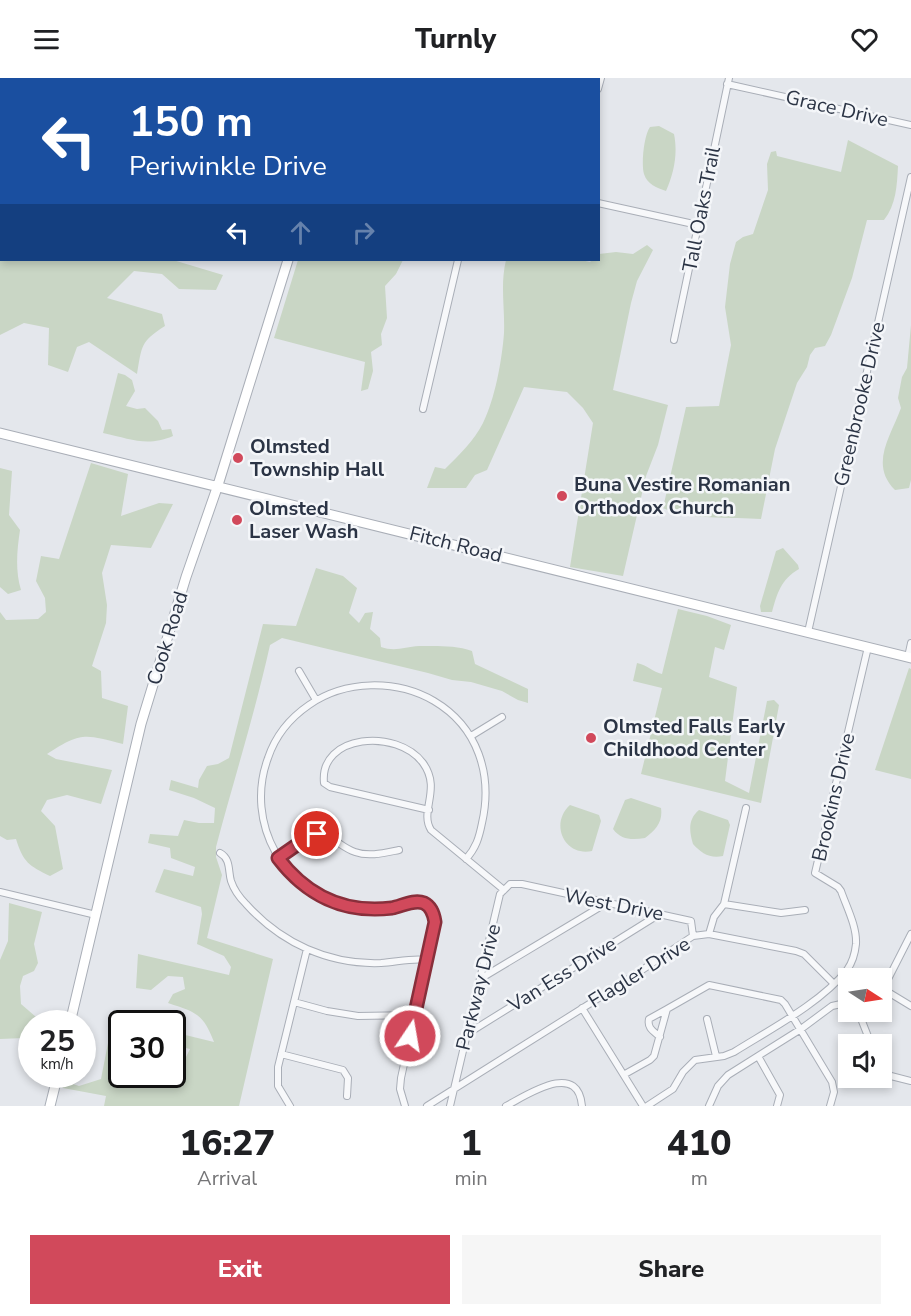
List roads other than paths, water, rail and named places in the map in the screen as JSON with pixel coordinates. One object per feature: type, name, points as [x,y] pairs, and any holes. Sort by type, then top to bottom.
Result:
[{"type":"street","name":"Grace Drive","points":[[728,81],[911,125]]},
{"type":"street","name":"Tall Oaks Trail","points":[[674,340],[728,81]]},
{"type":"street","name":"Greenbrooke Drive","points":[[807,632],[911,177]]},
{"type":"street","points":[[600,203],[698,225]]},
{"type":"street","name":"Cook Road","points":[[73,1010],[141,724],[186,577],[219,485],[288,261]]},
{"type":"street","points":[[423,409],[458,261]]},
{"type":"street","name":"Fitch Road","points":[[0,433],[219,485],[909,658]]},
{"type":"street","points":[[909,658],[911,643]]},
{"type":"street","name":"Brookins Drive","points":[[645,1106],[673,1089],[683,1072],[695,1060],[734,1052],[793,1015],[833,983],[852,962],[856,934],[838,887],[815,873],[867,647]]},
{"type":"street","points":[[299,671],[316,700]]},
{"type":"street","points":[[405,1106],[400,1084],[435,920],[434,914],[427,905],[416,902],[390,908],[367,909],[336,903],[320,897],[304,886],[278,858],[263,821],[260,802],[264,770],[271,750],[283,730],[296,715],[316,700],[346,688],[367,685],[406,690],[442,706],[471,736],[483,763],[487,790],[486,805],[478,843],[466,859]]},
{"type":"street","points":[[471,736],[502,717]]},
{"type":"street","points":[[429,810],[334,788],[324,783],[324,772],[340,749],[350,744],[368,740],[393,743],[409,750],[424,765],[431,783],[429,810],[427,821],[431,830],[504,890]]},
{"type":"street","points":[[709,934],[714,917],[724,904],[746,808]]},
{"type":"street","points":[[278,858],[311,835],[317,834],[327,835],[356,853],[372,854],[399,850]]},
{"type":"street","points":[[220,853],[228,862],[234,888],[257,916],[279,933],[307,949],[329,957],[358,963],[427,960]]},
{"type":"street","name":"West Drive","points":[[504,890],[510,884],[522,884],[658,915],[669,915],[691,921],[693,936]]},
{"type":"street","name":"Parkway Drive","points":[[450,1106],[500,894],[504,890]]},
{"type":"street","points":[[0,892],[96,915]]},
{"type":"street","points":[[480,979],[606,903]]},
{"type":"street","points":[[724,904],[781,913],[805,910]]},
{"type":"street","name":"Van Ess Drive","points":[[467,1034],[658,915]]},
{"type":"street","name":"Flagler Drive","points":[[427,1106],[693,936],[709,934],[796,951],[804,954],[833,983]]},
{"type":"street","points":[[892,972],[911,934]]},
{"type":"street","points":[[290,1106],[278,1086],[277,1073],[307,949]]},
{"type":"street","points":[[660,1037],[650,1028],[649,1019],[709,985],[781,1000],[793,1015],[832,1082],[834,1092],[830,1106]]},
{"type":"street","points":[[892,995],[911,1006]]},
{"type":"street","points":[[294,1002],[358,1016],[415,1015]]},
{"type":"street","points":[[710,1106],[718,1086],[728,1075],[801,1029],[832,1006],[838,1005]]},
{"type":"street","points":[[582,1008],[645,1106]]},
{"type":"street","points":[[625,1074],[654,1056],[667,1009]]},
{"type":"street","points":[[707,1019],[716,1056]]},
{"type":"street","points":[[281,1054],[343,1070],[348,1078],[347,1096]]},
{"type":"street","points":[[758,1056],[780,1095],[777,1106]]},
{"type":"street","points":[[892,1076],[911,1081]]},
{"type":"street","points":[[506,1106],[548,1084],[562,1082],[570,1084],[581,1096],[582,1106]]},
{"type":"street","points":[[50,1106],[54,1088]]},
{"type":"place","name":"Olmsted Township Hall","points":[[238,458]]},
{"type":"place","name":"Buna Vestire Romanian Orthodox Church","points":[[562,496]]},
{"type":"place","name":"Olmsted Laser Wash","points":[[237,520]]},
{"type":"place","name":"Olmsted Falls Early Childhood Center","points":[[591,738]]}]
